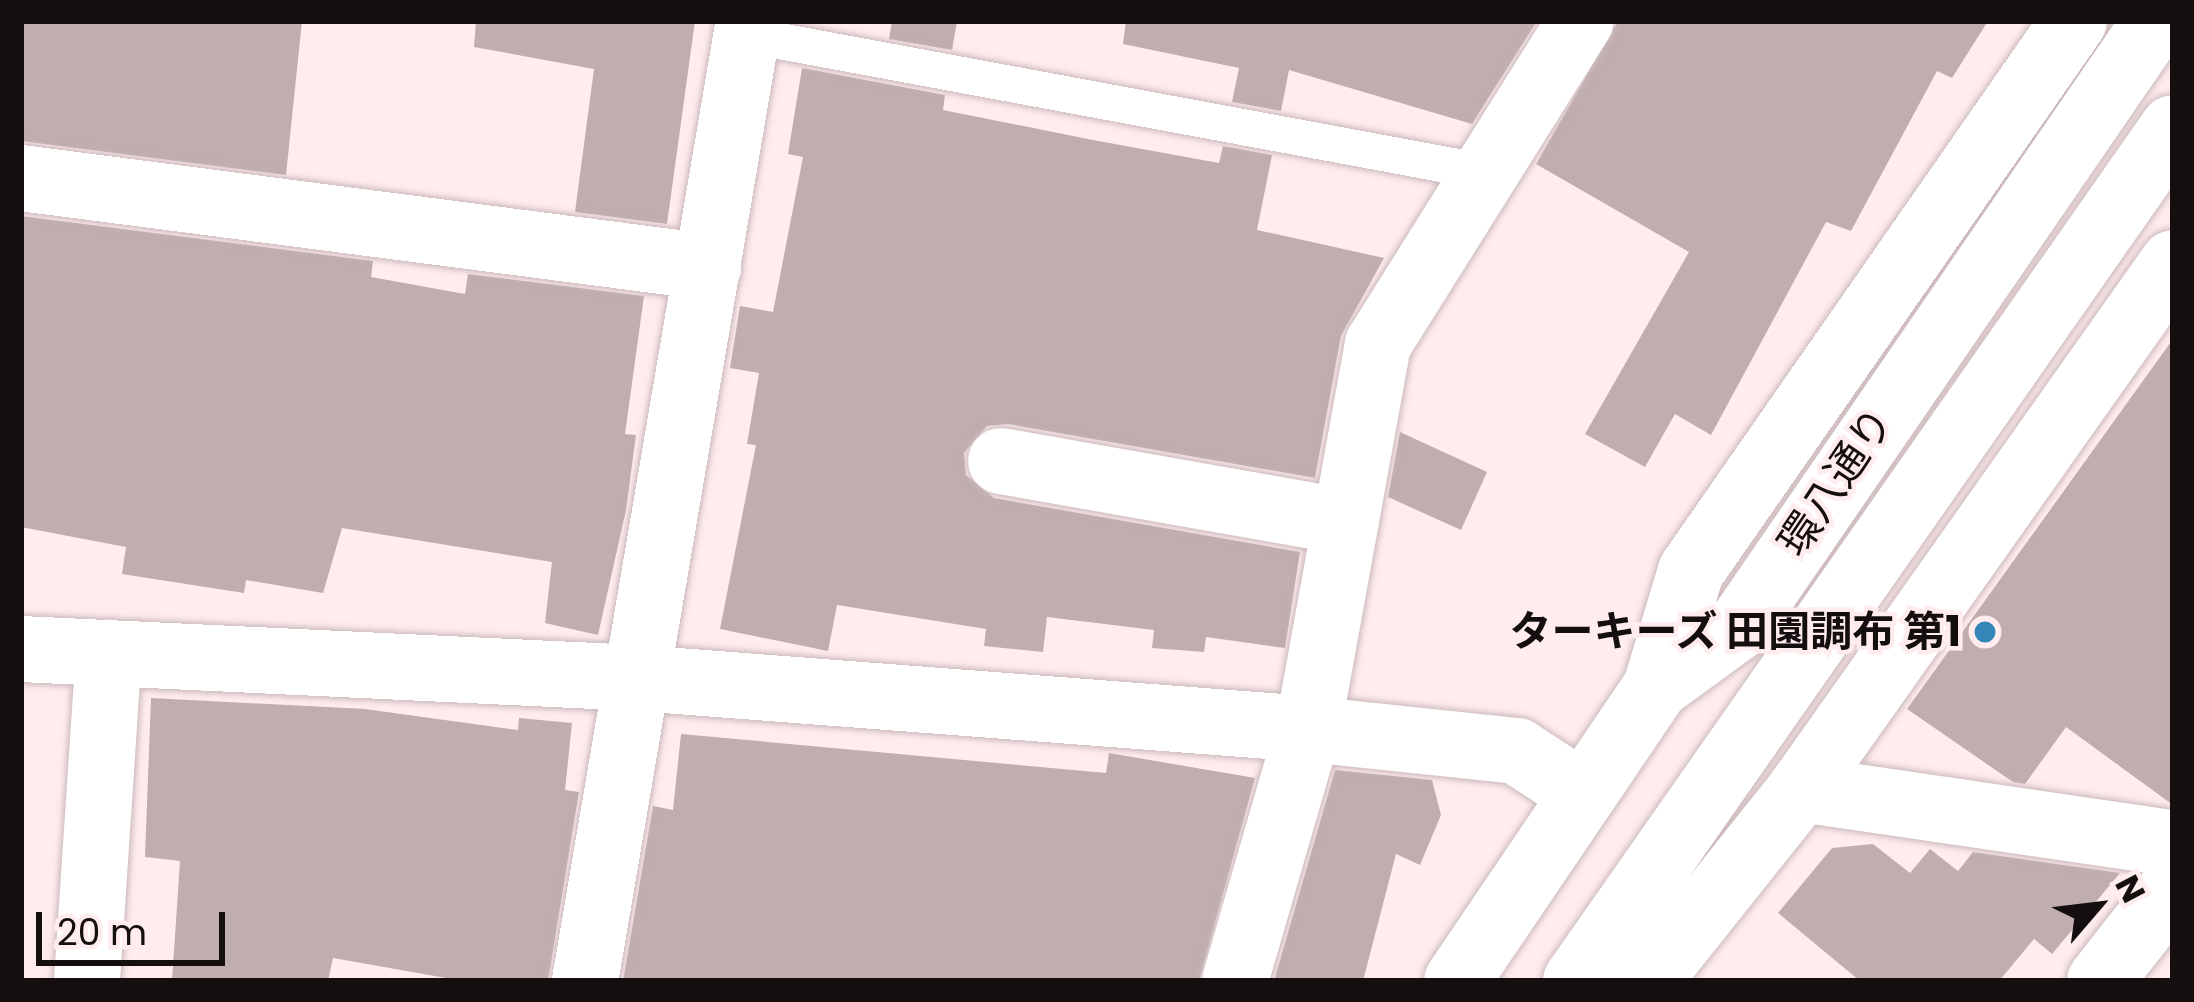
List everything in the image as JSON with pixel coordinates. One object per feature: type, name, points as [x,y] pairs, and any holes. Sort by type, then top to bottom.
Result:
[{"type":"street","points":[[1235,981],[1308,729],[1378,344],[1581,21]]},
{"type":"street","points":[[1656,687],[1691,571],[2074,21]]},
{"type":"street","name":"環八通り","points":[[1457,981],[1656,687],[1742,625],[1822,499],[2156,21]]},
{"type":"street","points":[[585,981],[748,28]]},
{"type":"street","name":"環八通り","points":[[1576,981],[2173,128]]},
{"type":"street","points":[[21,178],[708,267]]},
{"type":"street","points":[[1648,981],[1802,789],[2173,263]]},
{"type":"street","points":[[1001,461],[1346,521]]},
{"type":"street","points":[[21,649],[638,678],[1308,729],[1517,751],[1583,794]]},
{"type":"street","points":[[87,981],[109,653]]},
{"type":"street","points":[[1802,789],[2173,843]]},
{"type":"street","points":[[2100,981],[2173,888]]},
{"type":"lane","points":[[748,28],[1490,172]]},
{"type":"building","points":[[21,21],[302,21],[286,175],[21,141]]},
{"type":"building","points":[[476,21],[695,21],[667,224],[575,212],[594,69],[474,47]]},
{"type":"building","points":[[892,21],[957,21],[952,50],[889,39]]},
{"type":"building","points":[[1126,21],[1537,21],[1472,124],[1289,70],[1281,111],[1232,102],[1239,68],[1123,44]]},
{"type":"building","points":[[1618,21],[1988,21],[1952,78],[1937,71],[1851,231],[1826,222],[1711,435],[1675,414],[1645,467],[1585,434],[1689,252],[1536,164]]},
{"type":"building","points":[[802,68],[945,95],[943,110],[1093,140],[1219,163],[1223,146],[1272,155],[1257,230],[1384,258],[1341,336],[1315,478],[1008,424],[987,426],[964,453],[966,475],[994,498],[1300,552],[1285,648],[1206,637],[1204,652],[1152,648],[1154,630],[1047,617],[1043,652],[984,646],[986,629],[837,605],[828,651],[720,629],[756,445],[747,444],[759,373],[730,368],[740,306],[773,312],[803,157],[788,154]]},
{"type":"building","points":[[21,216],[373,261],[371,277],[465,294],[468,274],[644,296],[625,434],[636,435],[626,510],[598,635],[545,623],[552,562],[342,528],[323,593],[246,580],[244,593],[122,574],[126,547],[21,527]]},
{"type":"building","points":[[2173,339],[2173,805],[2066,727],[2025,784],[2013,782],[1907,709]]},
{"type":"building","points":[[1400,432],[1487,472],[1461,530],[1388,497]]},
{"type":"building","points":[[151,698],[365,709],[518,730],[519,718],[572,723],[565,790],[579,792],[548,981],[463,981],[333,958],[328,981],[172,981],[180,861],[145,857]]},
{"type":"building","points":[[681,734],[1106,773],[1109,753],[1255,778],[1199,981],[623,981],[653,806],[673,810]]},
{"type":"building","points":[[1335,770],[1432,780],[1441,815],[1420,865],[1396,854],[1363,981],[1274,981]]},
{"type":"building","points":[[1873,844],[1910,873],[1930,849],[1958,871],[1973,852],[2120,873],[2052,954],[2034,939],[1999,981],[1860,981],[1778,913],[1832,848]]},
{"type":"place","name":"ターキーズ 田園調布 第1","points":[[1985,632]]}]
